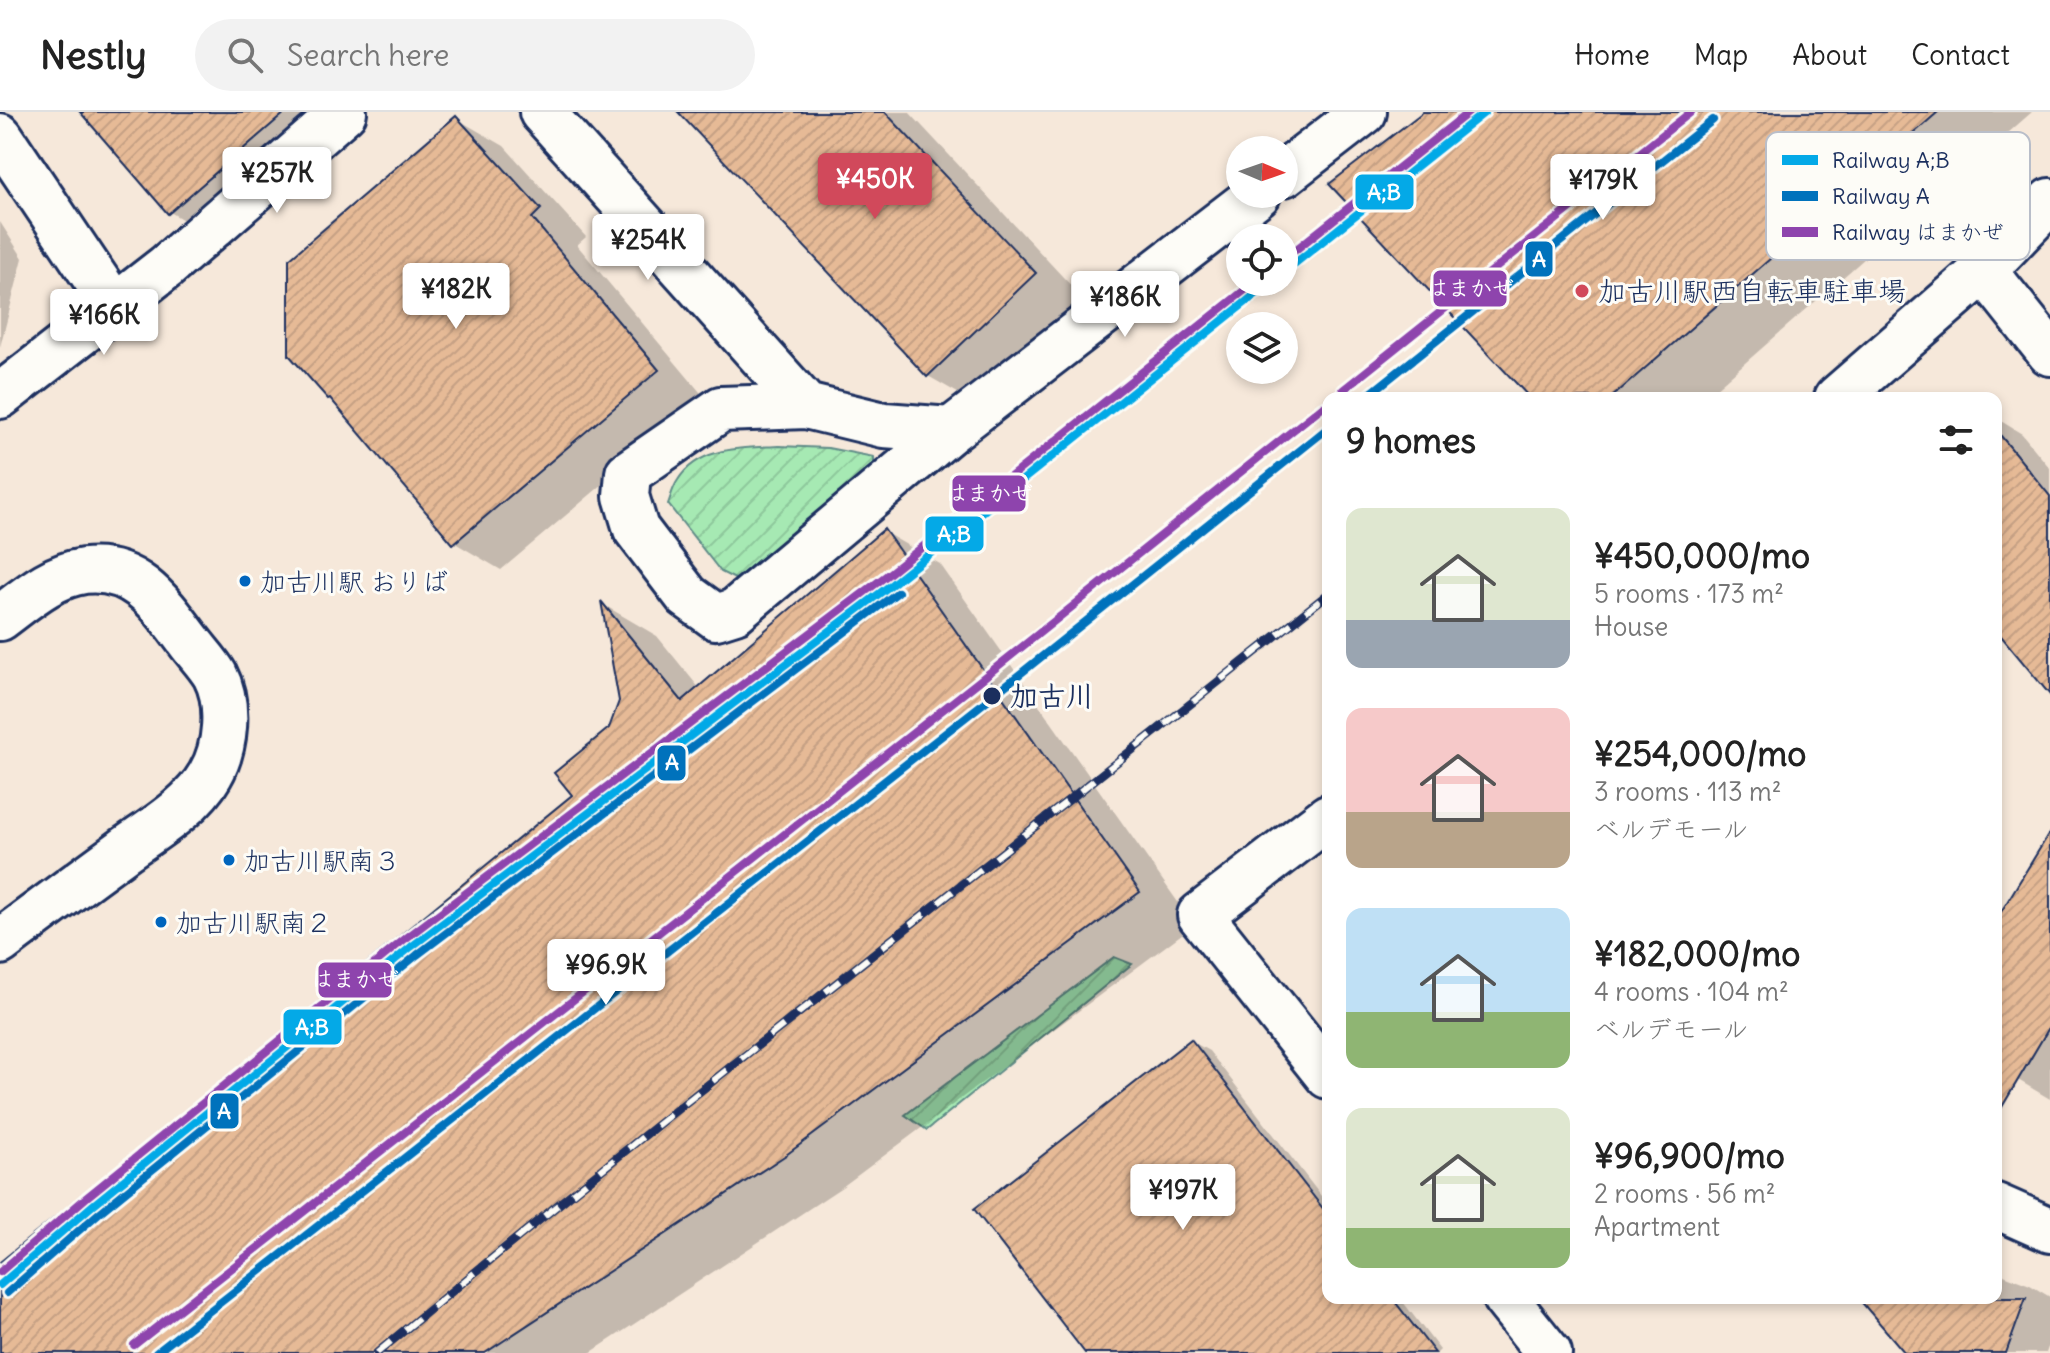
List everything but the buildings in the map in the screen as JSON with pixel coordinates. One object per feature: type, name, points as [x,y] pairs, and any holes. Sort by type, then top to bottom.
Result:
[{"type":"street","points":[[542,112],[806,406]]},
{"type":"street","points":[[1298,163],[1364,112]]},
{"type":"street","points":[[0,396],[166,267],[341,113]]},
{"type":"street","points":[[0,136],[114,306]]},
{"type":"street","points":[[2030,222],[2050,201]]},
{"type":"street","points":[[951,430],[884,425],[806,406],[721,409],[628,473],[626,496],[636,529],[687,596],[716,617],[735,611],[951,430],[1240,208]]},
{"type":"street","points":[[1844,392],[1994,260]]},
{"type":"street","points":[[1984,270],[2050,353]]},
{"type":"street","points":[[0,618],[50,581],[62,576],[85,571],[110,572],[133,581],[154,595],[215,676],[224,708],[223,742],[210,776],[190,799],[0,942]]},
{"type":"street","points":[[1322,822],[1200,915],[1322,1068]]},
{"type":"street","points":[[2002,1209],[2050,1230]]},
{"type":"street","points":[[1510,1304],[1549,1353]]},
{"type":"green space","points":[[779,446],[828,448],[874,457],[874,479],[741,582],[721,572],[668,504],[678,480],[698,461],[723,451]]},
{"type":"green space","points":[[1114,957],[1132,964],[927,1130],[905,1115]]},
{"type":"railway","points":[[377,1353],[613,1161],[1322,599]]},
{"type":"rail line","name":"はまかぜ","points":[[1298,248],[1469,112]]},
{"type":"rail line","name":"A;B","points":[[1298,261],[1485,112]]},
{"type":"rail line","name":"はまかぜ","points":[[1343,390],[1691,112]]},
{"type":"rail line","name":"A","points":[[1373,392],[1713,120]]},
{"type":"rail line","name":"はまかぜ","points":[[0,1272],[87,1197],[405,939],[886,576],[1237,296]]},
{"type":"rail line","name":"A;B","points":[[0,1285],[93,1205],[411,947],[892,584],[1253,296]]},
{"type":"rail line","name":"はまかぜ","points":[[134,1345],[978,682],[1322,407]]},
{"type":"rail line","name":"A","points":[[156,1353],[990,698],[1322,433]]},
{"type":"rail line","name":"A","points":[[7,1293],[99,1213],[417,955],[898,592]]},
{"type":"place","name":"加古川駅西自転車駐車場","points":[[1582,291]]},
{"type":"place","name":"加古川駅 おりば","points":[[245,581]]},
{"type":"place","name":"加古川","points":[[992,696]]},
{"type":"place","name":"加古川駅南３","points":[[229,860]]},
{"type":"place","name":"加古川駅南２","points":[[161,922]]}]
